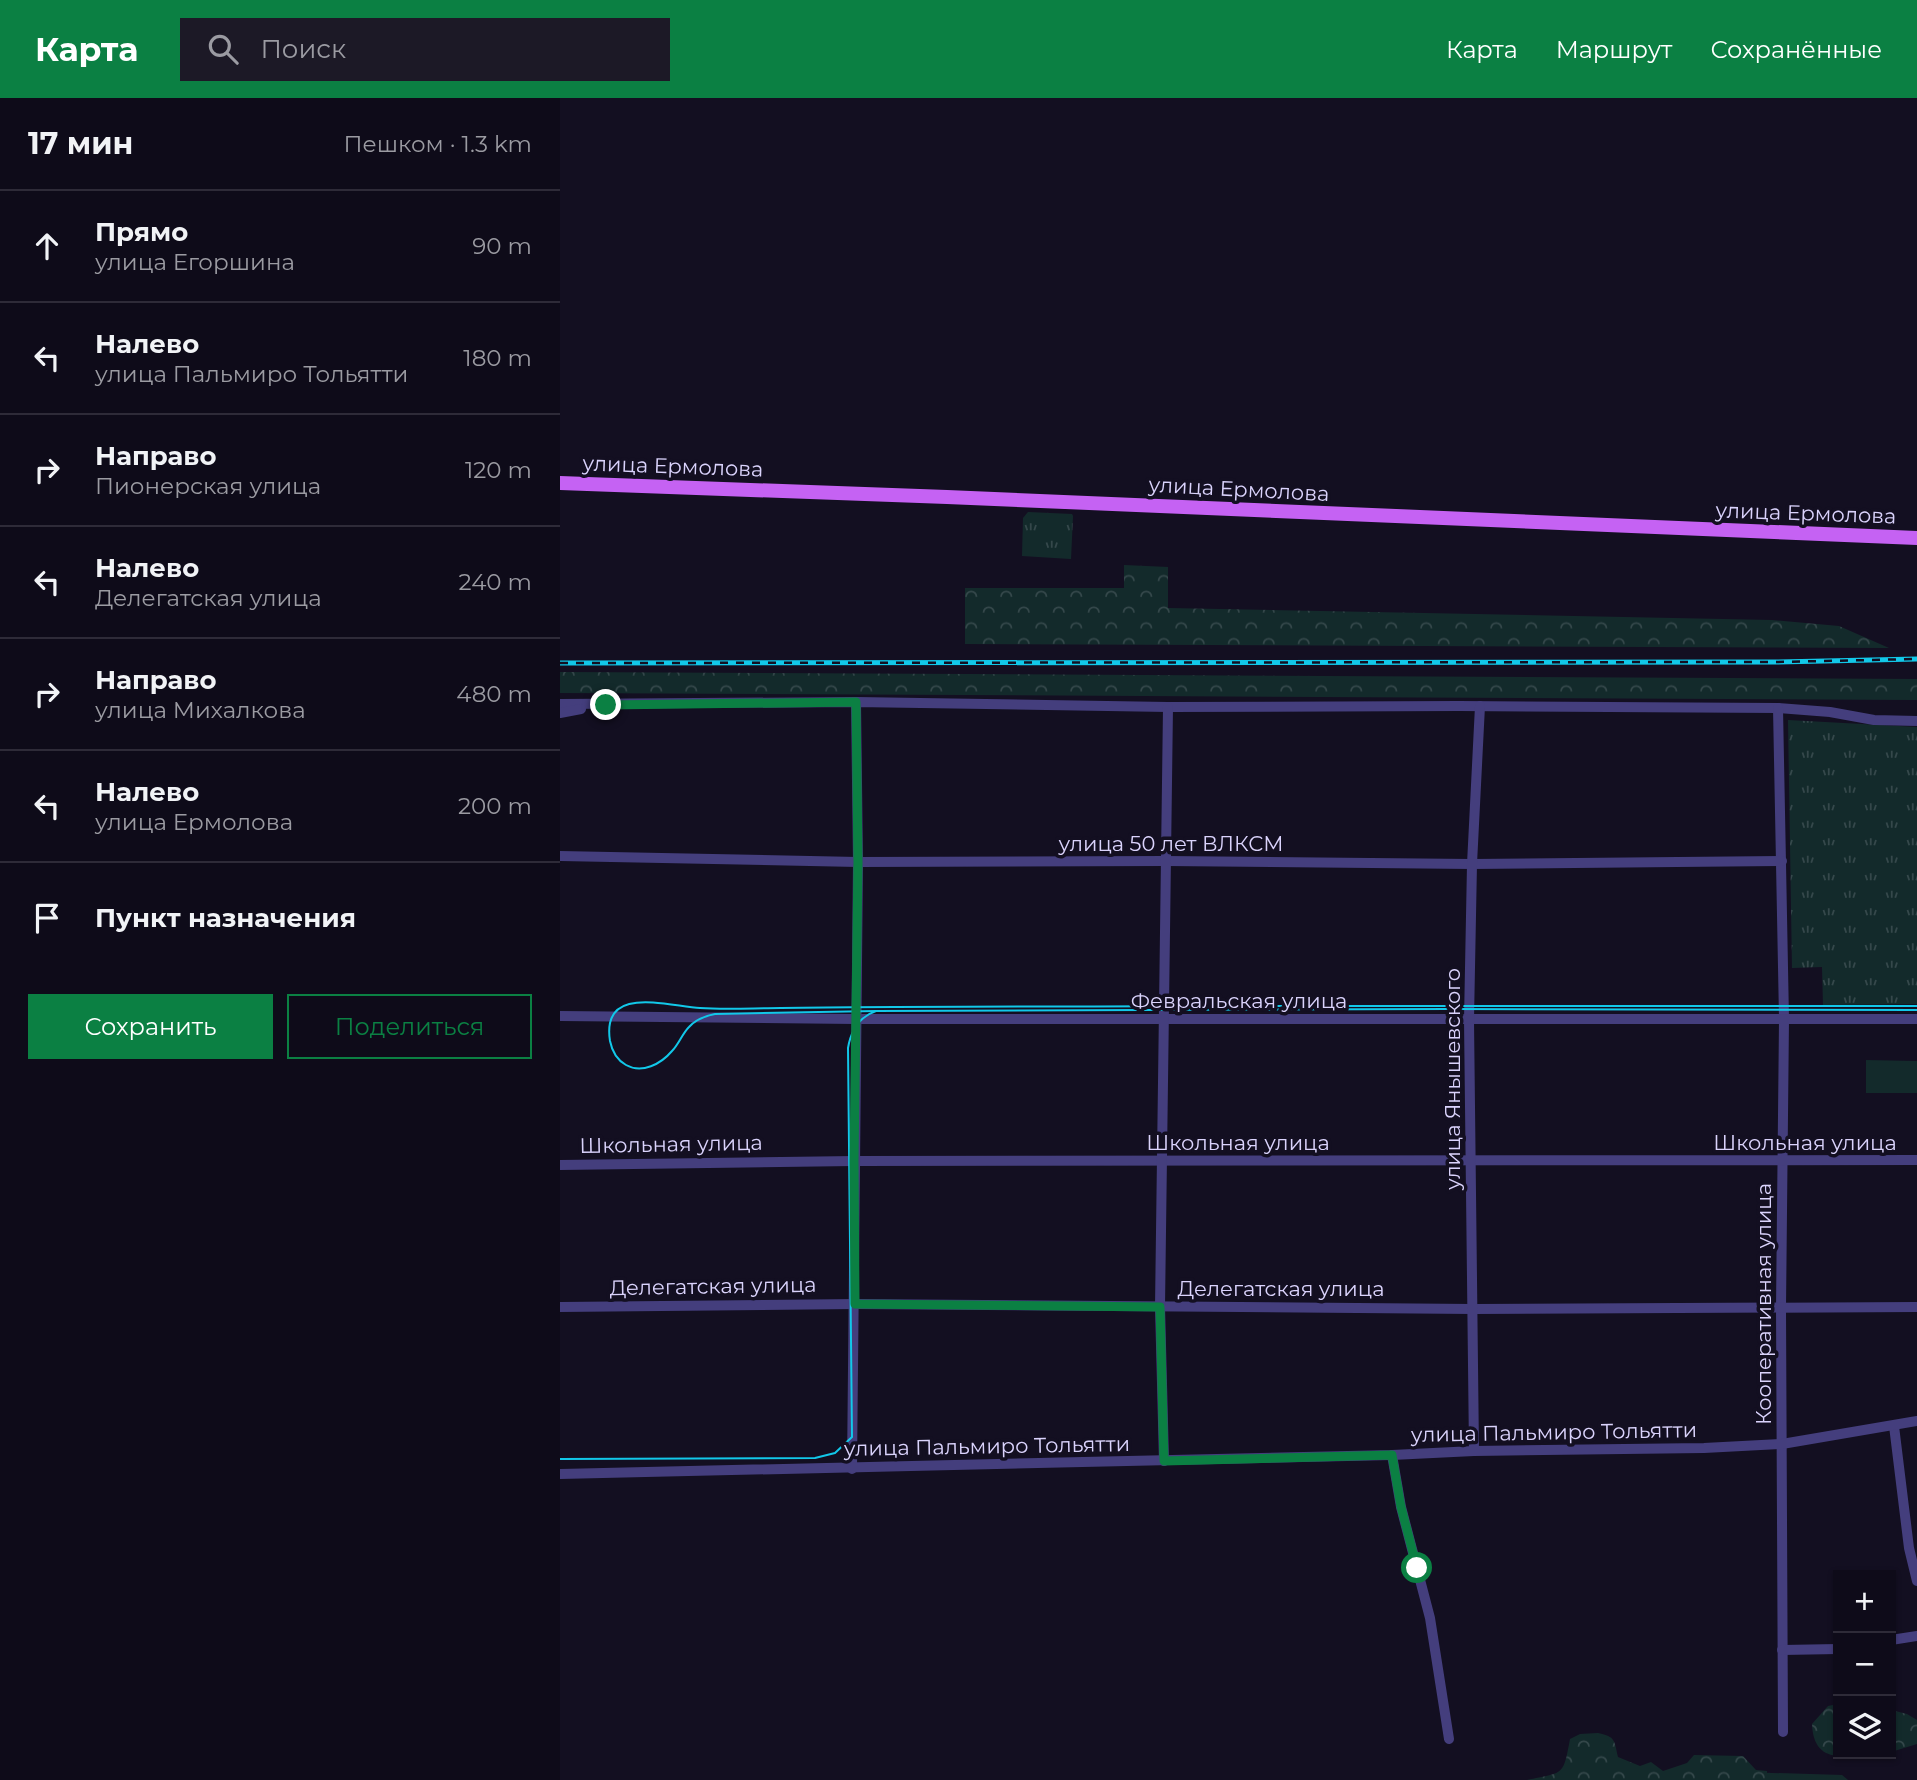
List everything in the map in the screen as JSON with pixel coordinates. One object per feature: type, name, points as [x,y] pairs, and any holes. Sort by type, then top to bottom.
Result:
[{"type":"main road","name":"улица Ермолова","points":[[560,483],[961,497],[1917,538]]},
{"type":"street","points":[[852,1469],[858,862],[856,702]]},
{"type":"street","points":[[560,704],[856,702],[1168,707],[1778,708],[1830,712],[1874,720],[1917,721]]},
{"type":"street","points":[[560,713],[606,705]]},
{"type":"street","name":"улица Янышевского","points":[[1474,1451],[1469,1020],[1472,864],[1480,706]]},
{"type":"street","points":[[1164,1461],[1160,1307],[1168,707]]},
{"type":"street","name":"Кооперативная улица","points":[[1778,708],[1784,1019],[1781,1308],[1783,1732]]},
{"type":"street","name":"улица 50 лет ВЛКСМ","points":[[560,856],[858,862],[1472,864],[1782,860]]},
{"type":"street","name":"Февральская улица","points":[[560,1016],[1165,1020],[1917,1019]]},
{"type":"street","name":"Школьная улица","points":[[560,1165],[854,1161],[1917,1160]]},
{"type":"street","name":"Делегатская улица","points":[[560,1307],[855,1304],[1473,1309],[1917,1307]]},
{"type":"street","name":"улица Пальмиро Тольятти","points":[[560,1474],[852,1469],[1474,1451],[1704,1448],[1782,1444],[1917,1421]]},
{"type":"street","points":[[1894,1426],[1909,1548],[1917,1581]]},
{"type":"street","points":[[1392,1455],[1401,1507],[1430,1618],[1449,1739]]},
{"type":"street","points":[[1896,1639],[1917,1636]]},
{"type":"street","points":[[1782,1650],[1833,1649]]},
{"type":"green space","points":[[1028,512],[1072,514],[1071,559],[1022,556],[1023,518]]},
{"type":"green space","points":[[1124,565],[1168,567],[1168,608],[1772,620],[1839,626],[1889,648],[965,644],[965,588],[1124,588]]},
{"type":"green space","points":[[560,672],[1917,679],[1917,700],[560,693]]},
{"type":"green space","points":[[1788,720],[1917,727],[1917,1004],[1823,1005],[1822,967],[1792,968]]},
{"type":"green space","points":[[1866,1060],[1917,1061],[1917,1093],[1866,1093]]},
{"type":"green space","points":[[1833,1705],[1833,1755],[1819,1747],[1812,1724],[1828,1706]]},
{"type":"green space","points":[[1896,1711],[1917,1720],[1917,1744],[1896,1750]]},
{"type":"green space","points":[[1598,1733],[1613,1740],[1618,1757],[1640,1766],[1651,1762],[1663,1771],[1687,1763],[1694,1755],[1743,1756],[1756,1770],[1767,1771],[1767,1780],[1527,1780],[1560,1771],[1566,1760],[1570,1739],[1580,1734]]},
{"type":"green space","points":[[1740,1772],[1842,1775],[1848,1780],[1641,1780]]},
{"type":"tram line","points":[[1917,1006],[730,1009],[639,1002],[626,1005],[616,1012],[610,1023],[610,1041],[620,1061],[632,1068],[645,1068],[662,1060],[692,1024],[715,1014],[1449,1009],[1917,1010]]},
{"type":"tram line","points":[[560,1459],[815,1458],[835,1453],[852,1437],[848,1048],[857,1025],[876,1011]]},
{"type":"railway","points":[[560,663],[1777,662],[1917,659]]},
{"type":"route","points":[[606,705],[856,702],[858,862],[855,1304],[1160,1307],[1164,1461],[1392,1455],[1401,1507],[1417,1568]]}]
